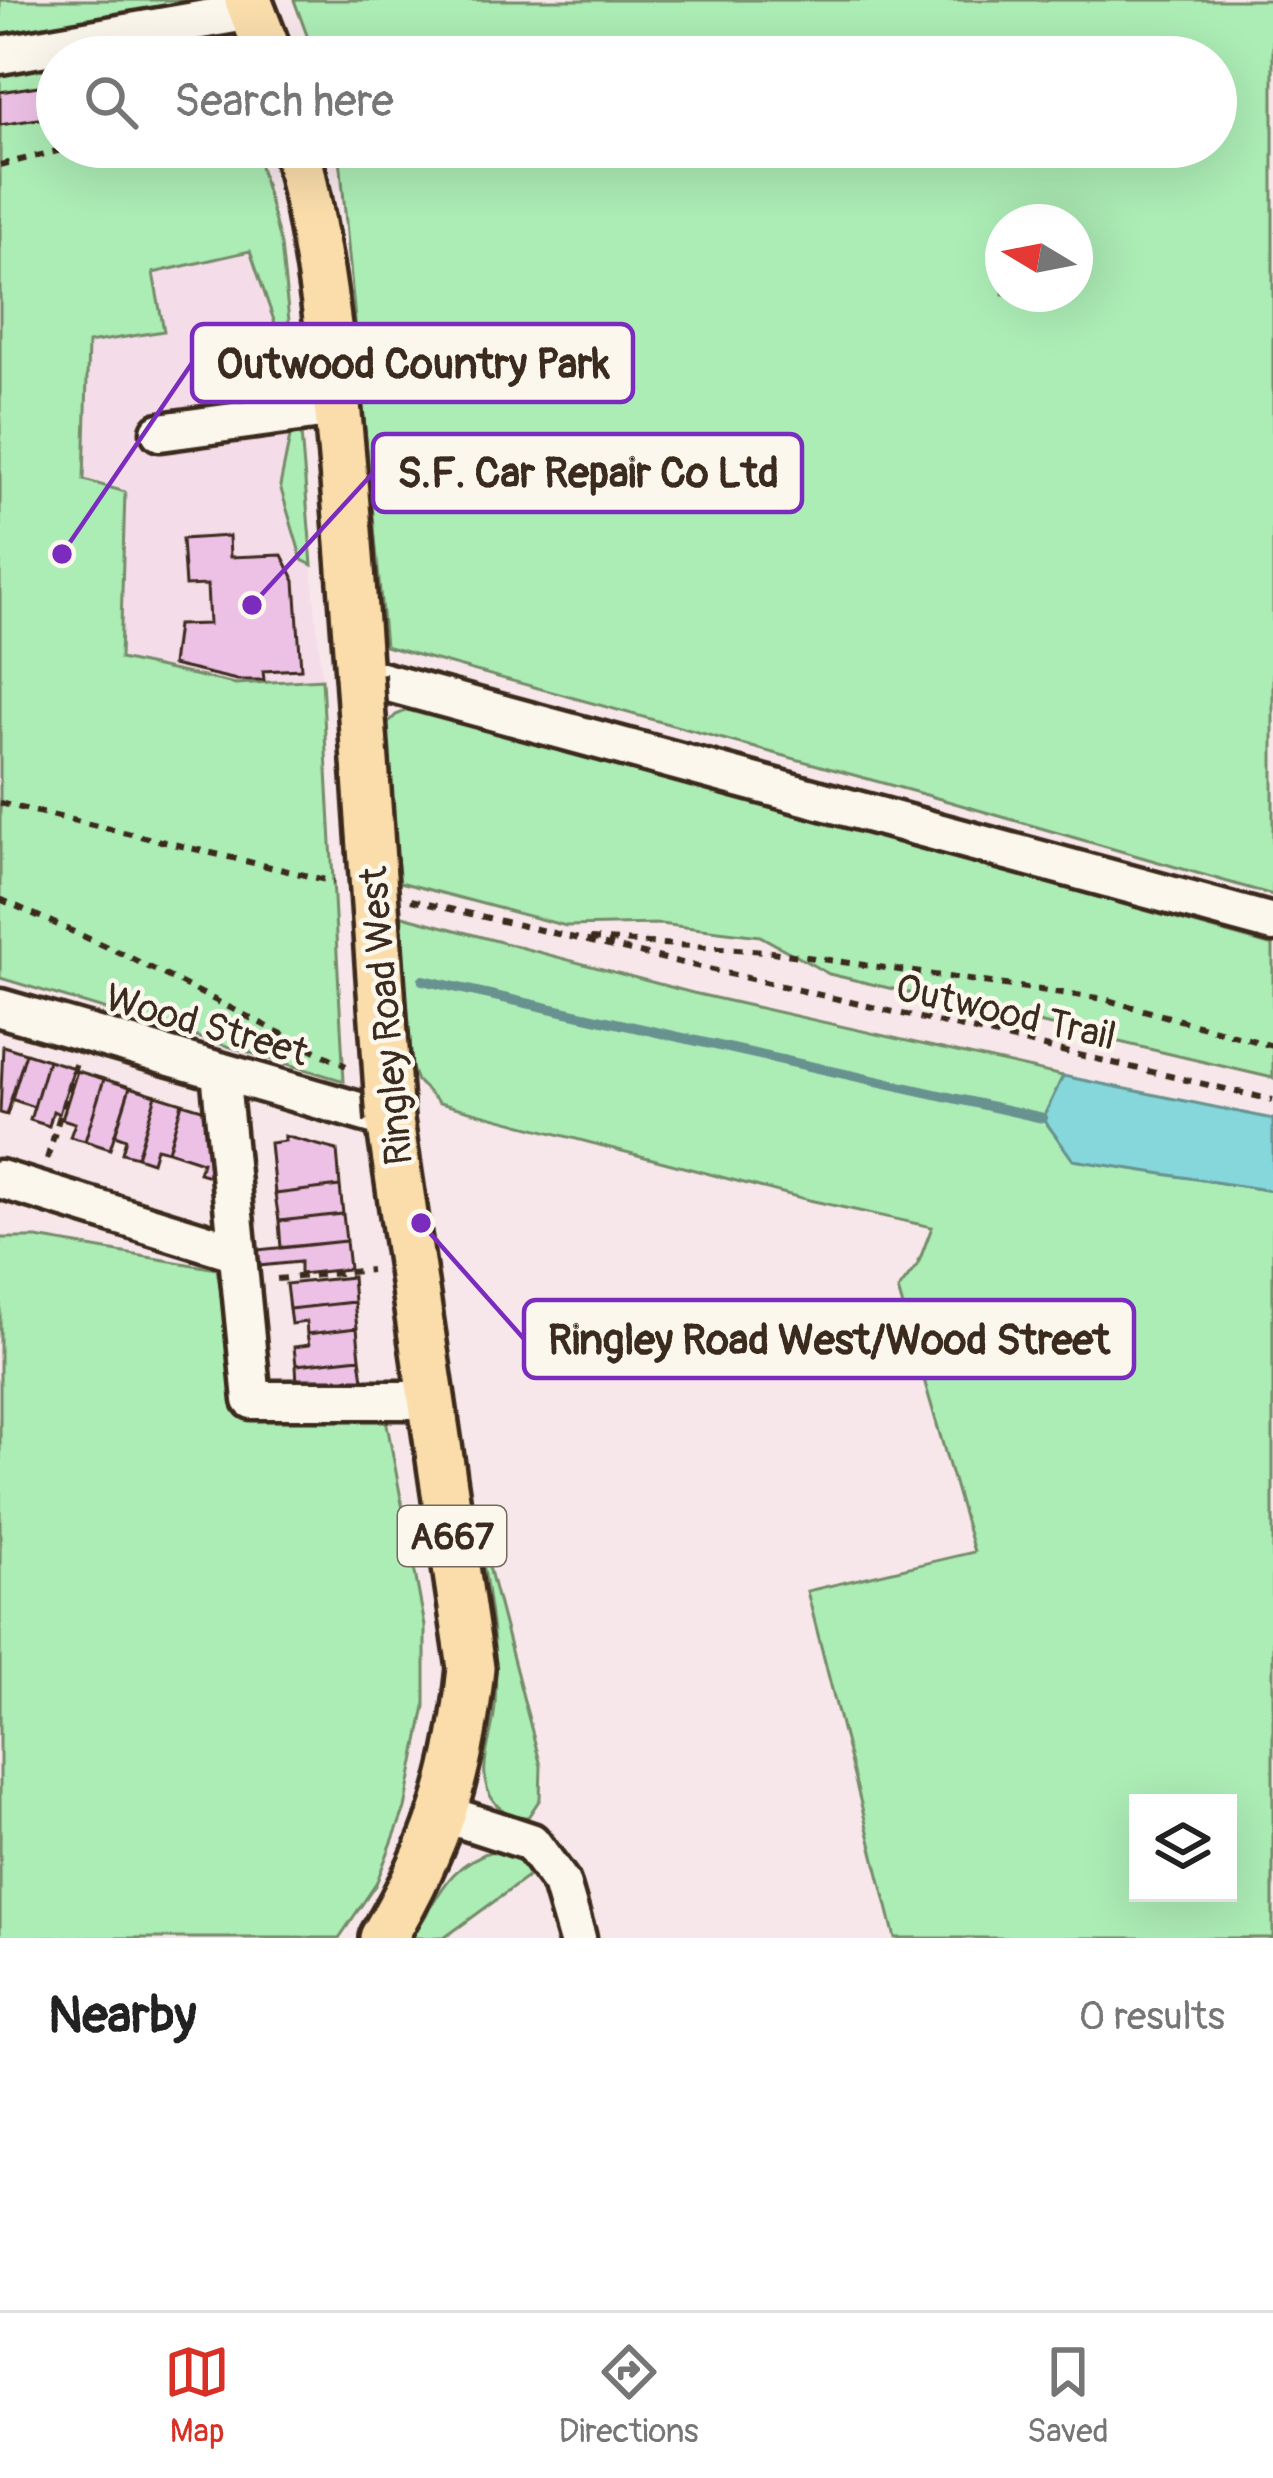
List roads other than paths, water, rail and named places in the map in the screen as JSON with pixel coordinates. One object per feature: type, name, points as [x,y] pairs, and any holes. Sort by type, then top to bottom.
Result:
[{"type":"main road","points":[[250,6],[262,36]]},
{"type":"main road","name":"Ringley Road West","points":[[301,168],[316,231],[337,408],[389,1102],[471,1668],[464,1742],[446,1814],[418,1880],[383,1938]]},
{"type":"street","points":[[97,36],[250,6]]},
{"type":"street","points":[[0,55],[36,48]]},
{"type":"street","points":[[160,432],[337,408]]},
{"type":"street","points":[[359,675],[1273,922]]},
{"type":"street","name":"Wood Street","points":[[0,1008],[220,1071],[389,1102]]},
{"type":"street","points":[[220,1071],[252,1400],[429,1400]]},
{"type":"street","points":[[0,1179],[239,1267]]},
{"type":"street","points":[[446,1814],[531,1843],[561,1883],[577,1938]]},
{"type":"water","points":[[1063,1076],[1273,1119],[1273,1191],[1073,1160],[1043,1118]]},
{"type":"waterway","points":[[423,980],[1043,1118]]},
{"type":"place","name":"Outwood Country Park","points":[[62,554]]},
{"type":"place","name":"S.F. Car Repair Co Ltd","points":[[252,605]]},
{"type":"place","name":"Ringley Road West/Wood Street","points":[[421,1223]]}]
